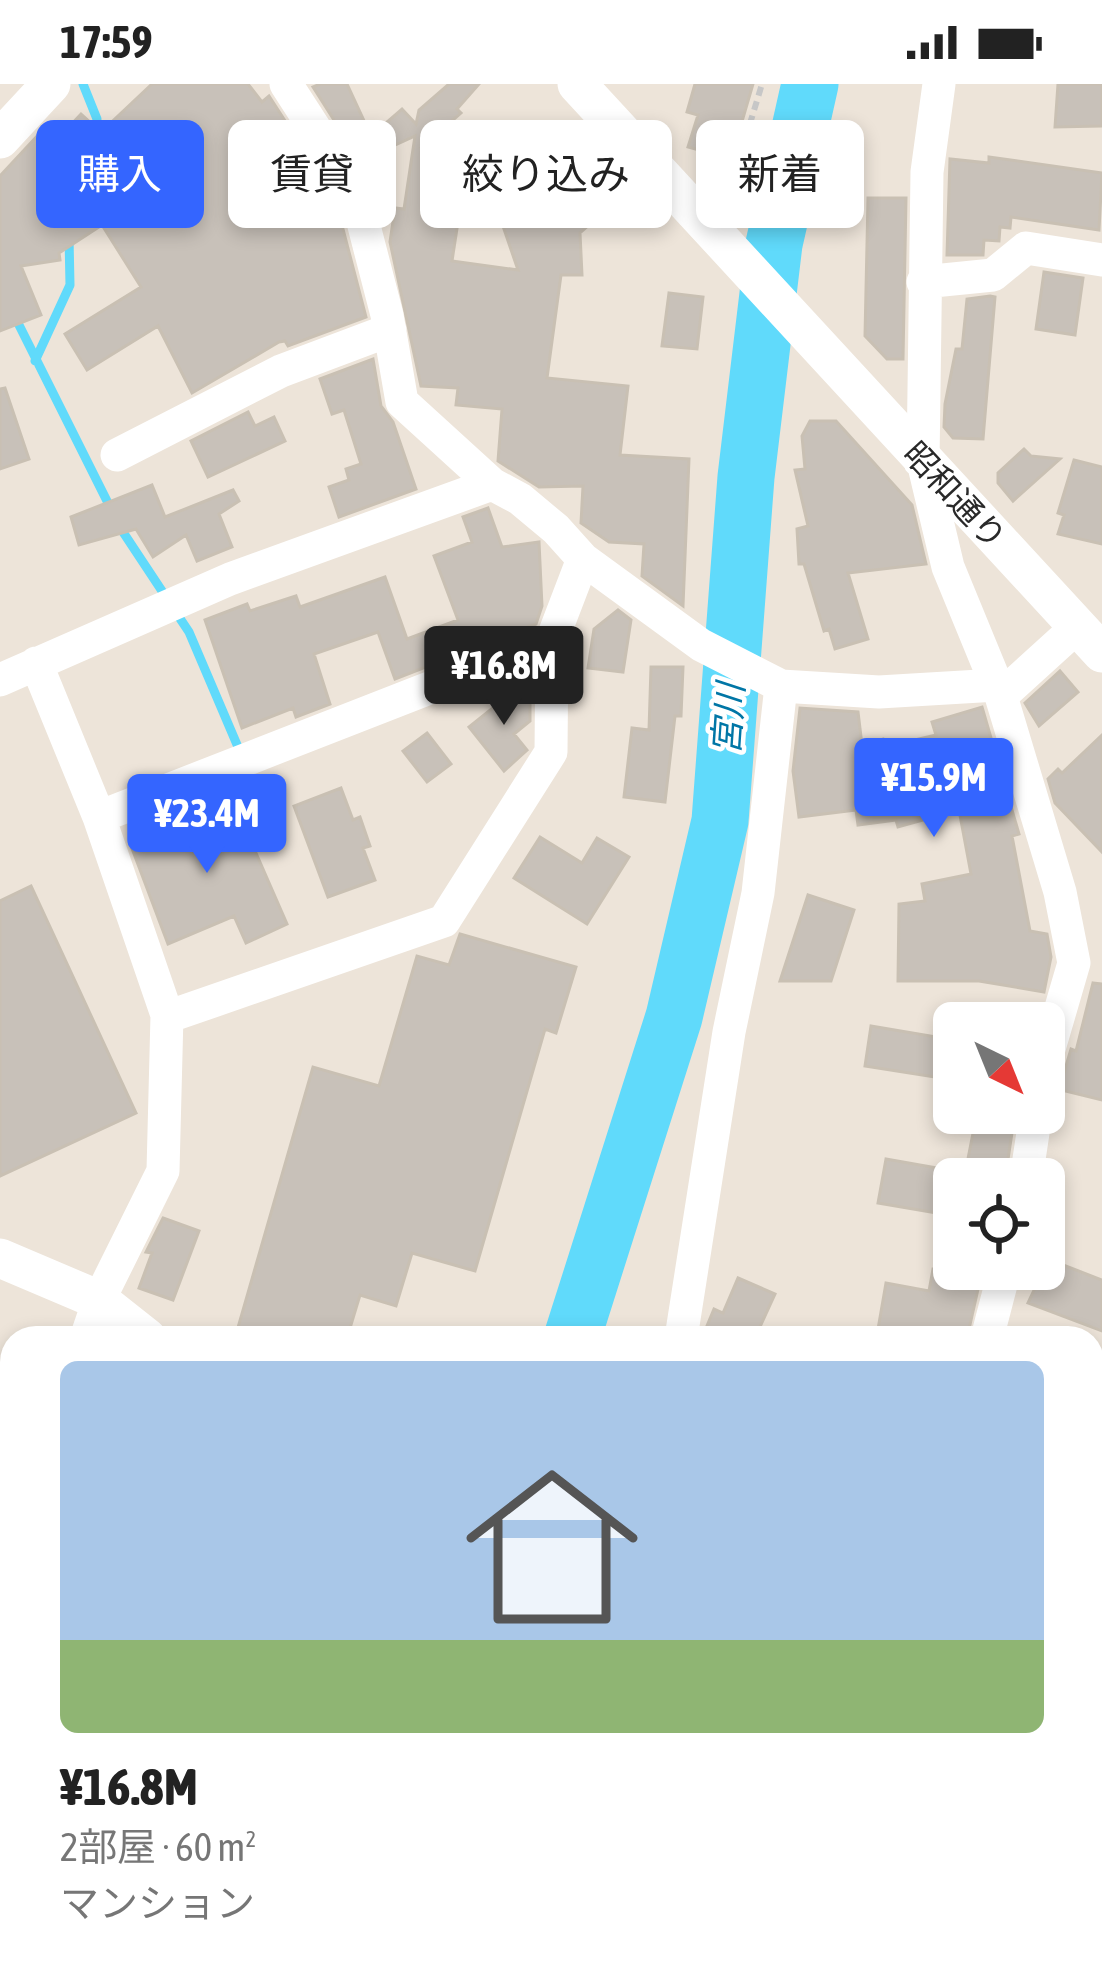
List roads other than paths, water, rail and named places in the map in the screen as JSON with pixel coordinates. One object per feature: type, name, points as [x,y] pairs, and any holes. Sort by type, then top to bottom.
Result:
[{"type":"street","points":[[0,139],[51,84]]},
{"type":"street","points":[[286,84],[355,191],[403,402],[493,484],[538,514],[583,559],[701,645],[776,684],[879,692],[999,690],[1090,640]]},
{"type":"street","name":"昭和通り","points":[[577,84],[1090,640]]},
{"type":"street","points":[[939,84],[927,172],[923,461],[948,567],[999,690],[1060,892],[1074,963],[1086,981],[1065,1024]]},
{"type":"street","points":[[923,282],[993,275],[1027,248],[1102,260]]},
{"type":"street","points":[[117,455],[281,371],[390,330]]},
{"type":"street","points":[[0,680],[171,604],[493,484]]},
{"type":"street","points":[[167,1017],[444,921],[551,752],[552,640],[583,559]]},
{"type":"street","points":[[100,817],[552,640]]},
{"type":"street","points":[[36,663],[100,817],[167,1017],[163,1171],[90,1326]]},
{"type":"street","points":[[682,1326],[722,1075],[758,893],[776,684]]},
{"type":"street","points":[[0,1258],[99,1300],[131,1326]]},
{"type":"street","points":[[990,1326],[1000,1290]]},
{"type":"waterway","points":[[83,84],[97,120]]},
{"type":"waterway","name":"宮川","points":[[576,1326],[674,1017],[720,821],[746,477],[774,244],[810,84]]},
{"type":"waterway","points":[[35,361],[70,285],[69,237]]},
{"type":"waterway","points":[[15,317],[112,511]]},
{"type":"waterway","points":[[119,526],[166,597]]},
{"type":"waterway","points":[[175,611],[189,632],[238,747]]}]
